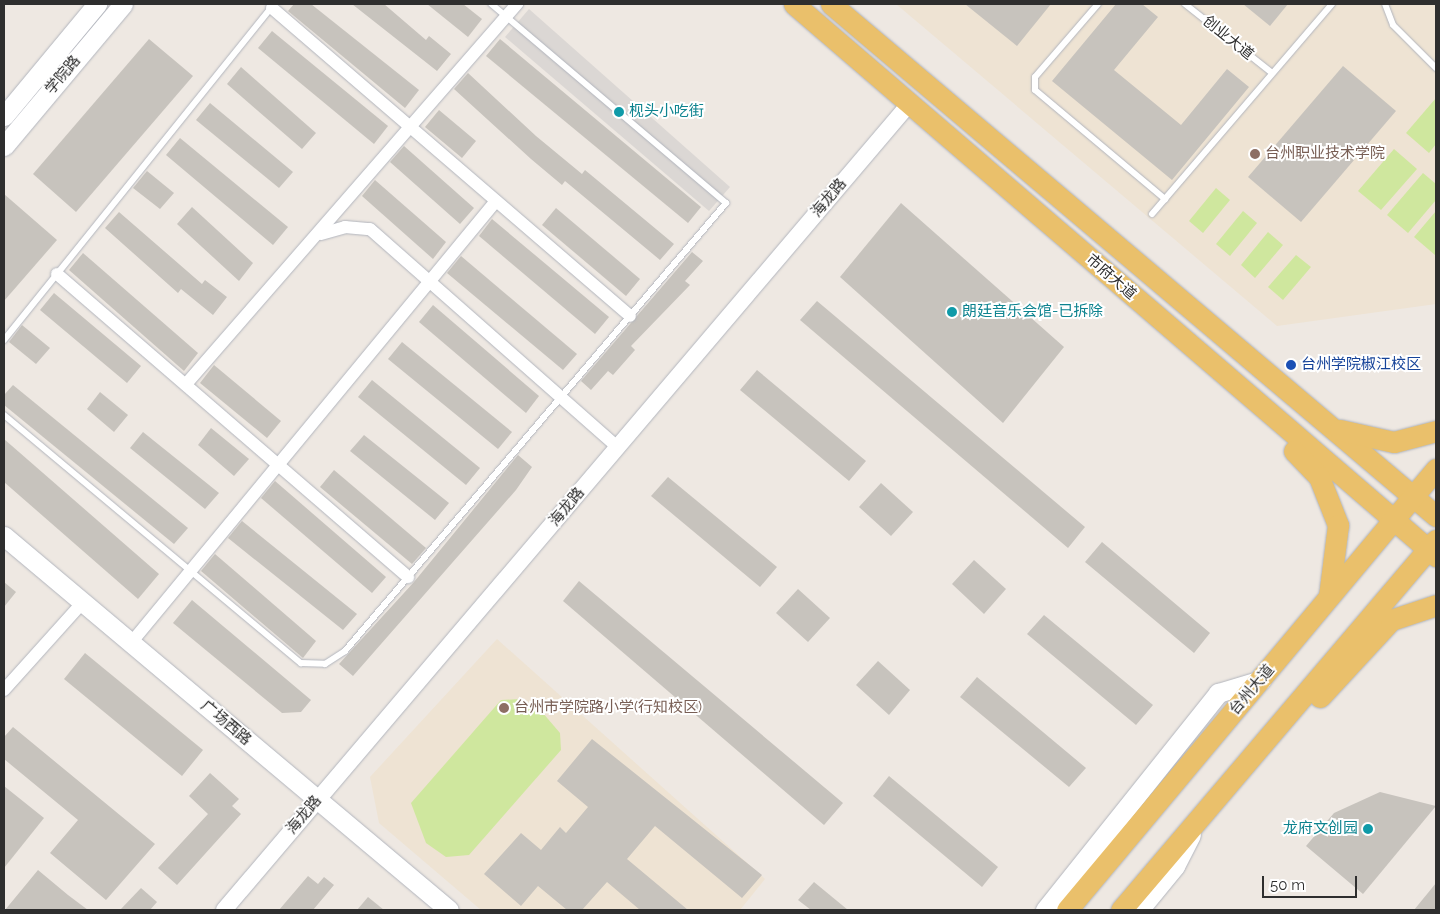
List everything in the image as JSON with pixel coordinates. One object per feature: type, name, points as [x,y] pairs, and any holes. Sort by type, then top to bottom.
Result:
[{"type":"main road","name":"学院路","points":[[4,116],[97,4]]},
{"type":"main road","name":"学院路","points":[[4,146],[123,4]]},
{"type":"main road","name":"市府大道","points":[[794,4],[1394,521],[1433,548]]},
{"type":"main road","name":"市府大道","points":[[831,4],[1436,516]]},
{"type":"main road","points":[[1202,356],[1222,383],[1319,478],[1338,525],[1329,598]]},
{"type":"main road","points":[[1321,420],[1348,434],[1381,442],[1415,440],[1436,431]]},
{"type":"main road","name":"台州大道","points":[[1068,910],[1436,469]]},
{"type":"main road","name":"广场西路","points":[[4,536],[449,910]]},
{"type":"main road","points":[[1121,910],[1433,548]]},
{"type":"main road","points":[[1245,764],[1290,729],[1390,620],[1436,605]]},
{"type":"main road","points":[[1045,910],[1218,693],[1260,680]]},
{"type":"main road","points":[[1139,910],[1175,866],[1199,818]]},
{"type":"street","points":[[188,383],[320,234],[517,4]]},
{"type":"street","points":[[274,6],[630,316]]},
{"type":"street","name":"海龙路","points":[[224,910],[910,103]]},
{"type":"street","points":[[131,643],[434,281],[496,201]]},
{"type":"street","points":[[320,234],[345,227],[370,229],[434,281],[617,447]]},
{"type":"street","points":[[57,274],[188,383],[279,466],[408,577]]},
{"type":"street","points":[[4,690],[83,602]]},
{"type":"lane","points":[[4,415],[301,663],[325,664],[345,651],[726,203],[491,4]]},
{"type":"lane","points":[[1098,4],[1035,77],[1035,90],[1165,199]]},
{"type":"lane","name":"创业大道","points":[[1185,4],[1272,73]]},
{"type":"lane","points":[[1152,214],[1332,4]]},
{"type":"lane","points":[[1386,4],[1393,26],[1436,68]]},
{"type":"lane","points":[[4,340],[274,6]]},
{"type":"shaded area","name":"台州职业技术学院","points":[[896,4],[1436,4],[1436,304],[1277,326]]},
{"type":"shaded area","name":"枧头小吃街","points":[[529,9],[730,187],[709,211],[505,37]]},
{"type":"shaded area","name":"台州市学院路小学(行知校区)","points":[[497,639],[765,879],[740,910],[481,910],[379,823],[370,777]]},
{"type":"green space","points":[[1436,98],[1436,144],[1429,153],[1406,133]]},
{"type":"green space","points":[[1394,149],[1417,169],[1381,210],[1358,191]]},
{"type":"green space","points":[[1423,173],[1436,184],[1436,200],[1408,233],[1387,215]]},
{"type":"green space","points":[[1216,188],[1230,200],[1203,233],[1189,221]]},
{"type":"green space","points":[[1243,211],[1257,223],[1230,256],[1216,244]]},
{"type":"green space","points":[[1436,211],[1436,254],[1435,255],[1414,237]]},
{"type":"green space","points":[[1268,232],[1283,245],[1255,278],[1241,265]]},
{"type":"green space","points":[[1296,255],[1311,267],[1283,300],[1268,287]]},
{"type":"green space","points":[[520,699],[542,712],[560,733],[561,750],[469,855],[446,857],[426,843],[411,803],[501,700]]},
{"type":"building","points":[[294,4],[311,4],[419,90],[405,108],[288,11]]},
{"type":"building","points":[[352,4],[384,4],[426,40],[429,36],[451,54],[437,71]]},
{"type":"building","points":[[427,4],[463,4],[482,19],[468,37]]},
{"type":"building","points":[[965,4],[1051,4],[1017,46]]},
{"type":"building","points":[[1116,4],[1142,4],[1158,17],[1114,70],[1181,125],[1227,69],[1249,87],[1172,180],[1052,81]]},
{"type":"building","points":[[1243,4],[1288,4],[1270,26]]},
{"type":"building","points":[[272,31],[388,126],[374,144],[258,48]]},
{"type":"building","points":[[149,39],[193,76],[76,212],[33,174]]},
{"type":"building","points":[[500,39],[701,207],[688,223],[486,56]]},
{"type":"building","points":[[1343,66],[1396,111],[1301,222],[1248,177]]},
{"type":"building","points":[[241,67],[316,133],[302,149],[227,84]]},
{"type":"building","points":[[468,73],[536,136],[582,174],[585,170],[674,244],[660,260],[565,181],[562,185],[454,89]]},
{"type":"building","points":[[210,103],[293,172],[279,188],[196,120]]},
{"type":"building","points":[[439,110],[476,141],[462,158],[425,127]]},
{"type":"building","points":[[180,138],[288,227],[273,245],[166,155]]},
{"type":"building","points":[[404,146],[474,208],[460,224],[390,162]]},
{"type":"building","points":[[147,171],[174,193],[160,209],[133,188]]},
{"type":"building","points":[[375,180],[446,242],[433,259],[362,196]]},
{"type":"building","points":[[4,194],[57,240],[4,301]]},
{"type":"building","name":"朗廷音乐会馆-已拆除","points":[[901,203],[1064,347],[1003,423],[840,277]]},
{"type":"building","points":[[192,207],[253,263],[239,281],[177,224]]},
{"type":"building","points":[[556,208],[640,279],[626,296],[542,225]]},
{"type":"building","points":[[119,212],[202,284],[205,280],[227,297],[213,315],[181,289],[178,293],[105,228]]},
{"type":"building","points":[[492,219],[609,317],[595,334],[479,236]]},
{"type":"building","points":[[692,252],[703,261],[685,281],[690,285],[631,346],[635,350],[613,375],[608,371],[591,390],[581,381]]},
{"type":"building","points":[[83,253],[198,353],[184,371],[69,270]]},
{"type":"building","points":[[461,256],[577,354],[563,370],[447,273]]},
{"type":"building","points":[[54,293],[141,366],[127,383],[40,310]]},
{"type":"building","points":[[817,301],[1085,527],[1068,548],[800,320]]},
{"type":"building","points":[[433,305],[539,396],[526,413],[419,322]]},
{"type":"building","points":[[22,325],[50,348],[36,364],[9,342]]},
{"type":"building","points":[[402,342],[512,432],[498,449],[388,359]]},
{"type":"building","points":[[214,365],[281,421],[267,438],[200,383]]},
{"type":"building","points":[[757,370],[866,461],[849,481],[740,390]]},
{"type":"building","points":[[372,380],[480,468],[466,485],[358,397]]},
{"type":"building","points":[[13,385],[188,528],[174,544],[4,405],[4,395]]},
{"type":"building","points":[[100,392],[128,415],[114,432],[87,409]]},
{"type":"building","points":[[211,428],[249,459],[234,476],[198,445]]},
{"type":"building","points":[[143,432],[219,493],[205,509],[130,448]]},
{"type":"building","points":[[364,435],[449,503],[435,520],[350,451]]},
{"type":"building","points":[[4,439],[159,574],[138,599],[4,482]]},
{"type":"building","points":[[518,455],[532,467],[516,490],[353,676],[339,664],[414,582]]},
{"type":"building","points":[[334,470],[426,548],[412,564],[320,487]]},
{"type":"building","points":[[668,477],[777,567],[760,587],[651,496]]},
{"type":"building","points":[[275,481],[386,577],[372,593],[261,498]]},
{"type":"building","points":[[881,483],[913,512],[891,536],[859,507]]},
{"type":"building","points":[[242,521],[357,614],[343,630],[228,538]]},
{"type":"building","points":[[1102,542],[1210,633],[1194,653],[1085,562]]},
{"type":"building","points":[[215,554],[316,641],[303,658],[201,571]]},
{"type":"building","points":[[974,560],[1006,589],[984,614],[952,584]]},
{"type":"building","points":[[579,581],[843,803],[824,825],[563,601]]},
{"type":"building","points":[[4,582],[16,592],[4,607]]},
{"type":"building","points":[[798,589],[830,618],[808,642],[776,613]]},
{"type":"building","points":[[192,600],[311,700],[301,712],[282,713],[173,623]]},
{"type":"building","points":[[1044,615],[1153,705],[1136,725],[1027,634]]},
{"type":"building","points":[[85,653],[203,750],[182,776],[64,679]]},
{"type":"building","points":[[878,661],[910,690],[889,715],[856,685]]},
{"type":"building","points":[[977,677],[1086,768],[1069,787],[960,697]]},
{"type":"building","points":[[13,727],[155,844],[106,900],[50,853],[78,820],[4,759],[4,737]]},
{"type":"building","points":[[592,739],[762,875],[742,898],[655,826],[627,859],[688,910],[640,910],[607,882],[582,910],[567,910],[538,886],[521,906],[484,874],[521,833],[541,850],[560,827],[566,833],[588,807],[557,781]]},
{"type":"building","points":[[210,773],[239,799],[232,806],[241,814],[177,885],[158,868],[208,814],[189,796]]},
{"type":"building","points":[[889,776],[998,867],[982,887],[873,796]]},
{"type":"building","points":[[4,786],[44,818],[4,868]]},
{"type":"building","name":"龙府文创园","points":[[1380,792],[1436,806],[1363,894],[1306,846],[1334,813]]},
{"type":"building","points":[[38,870],[68,895],[88,910],[5,910]]},
{"type":"building","points":[[308,876],[318,884],[324,877],[334,885],[313,910],[279,910]]},
{"type":"building","points":[[814,882],[848,910],[811,910],[798,900]]},
{"type":"building","points":[[1436,883],[1436,910],[1414,910]]},
{"type":"building","points":[[141,888],[157,902],[150,910],[120,910]]},
{"type":"building","points":[[368,897],[384,910],[357,910]]},
{"type":"place","name":"枧头小吃街","points":[[619,112]]},
{"type":"place","name":"台州职业技术学院","points":[[1255,154]]},
{"type":"place","name":"朗廷音乐会馆-已拆除","points":[[952,312]]},
{"type":"place","name":"台州学院椒江校区","points":[[1291,365]]},
{"type":"place","name":"台州市学院路小学(行知校区)","points":[[504,708]]},
{"type":"place","name":"龙府文创园","points":[[1368,829]]}]
